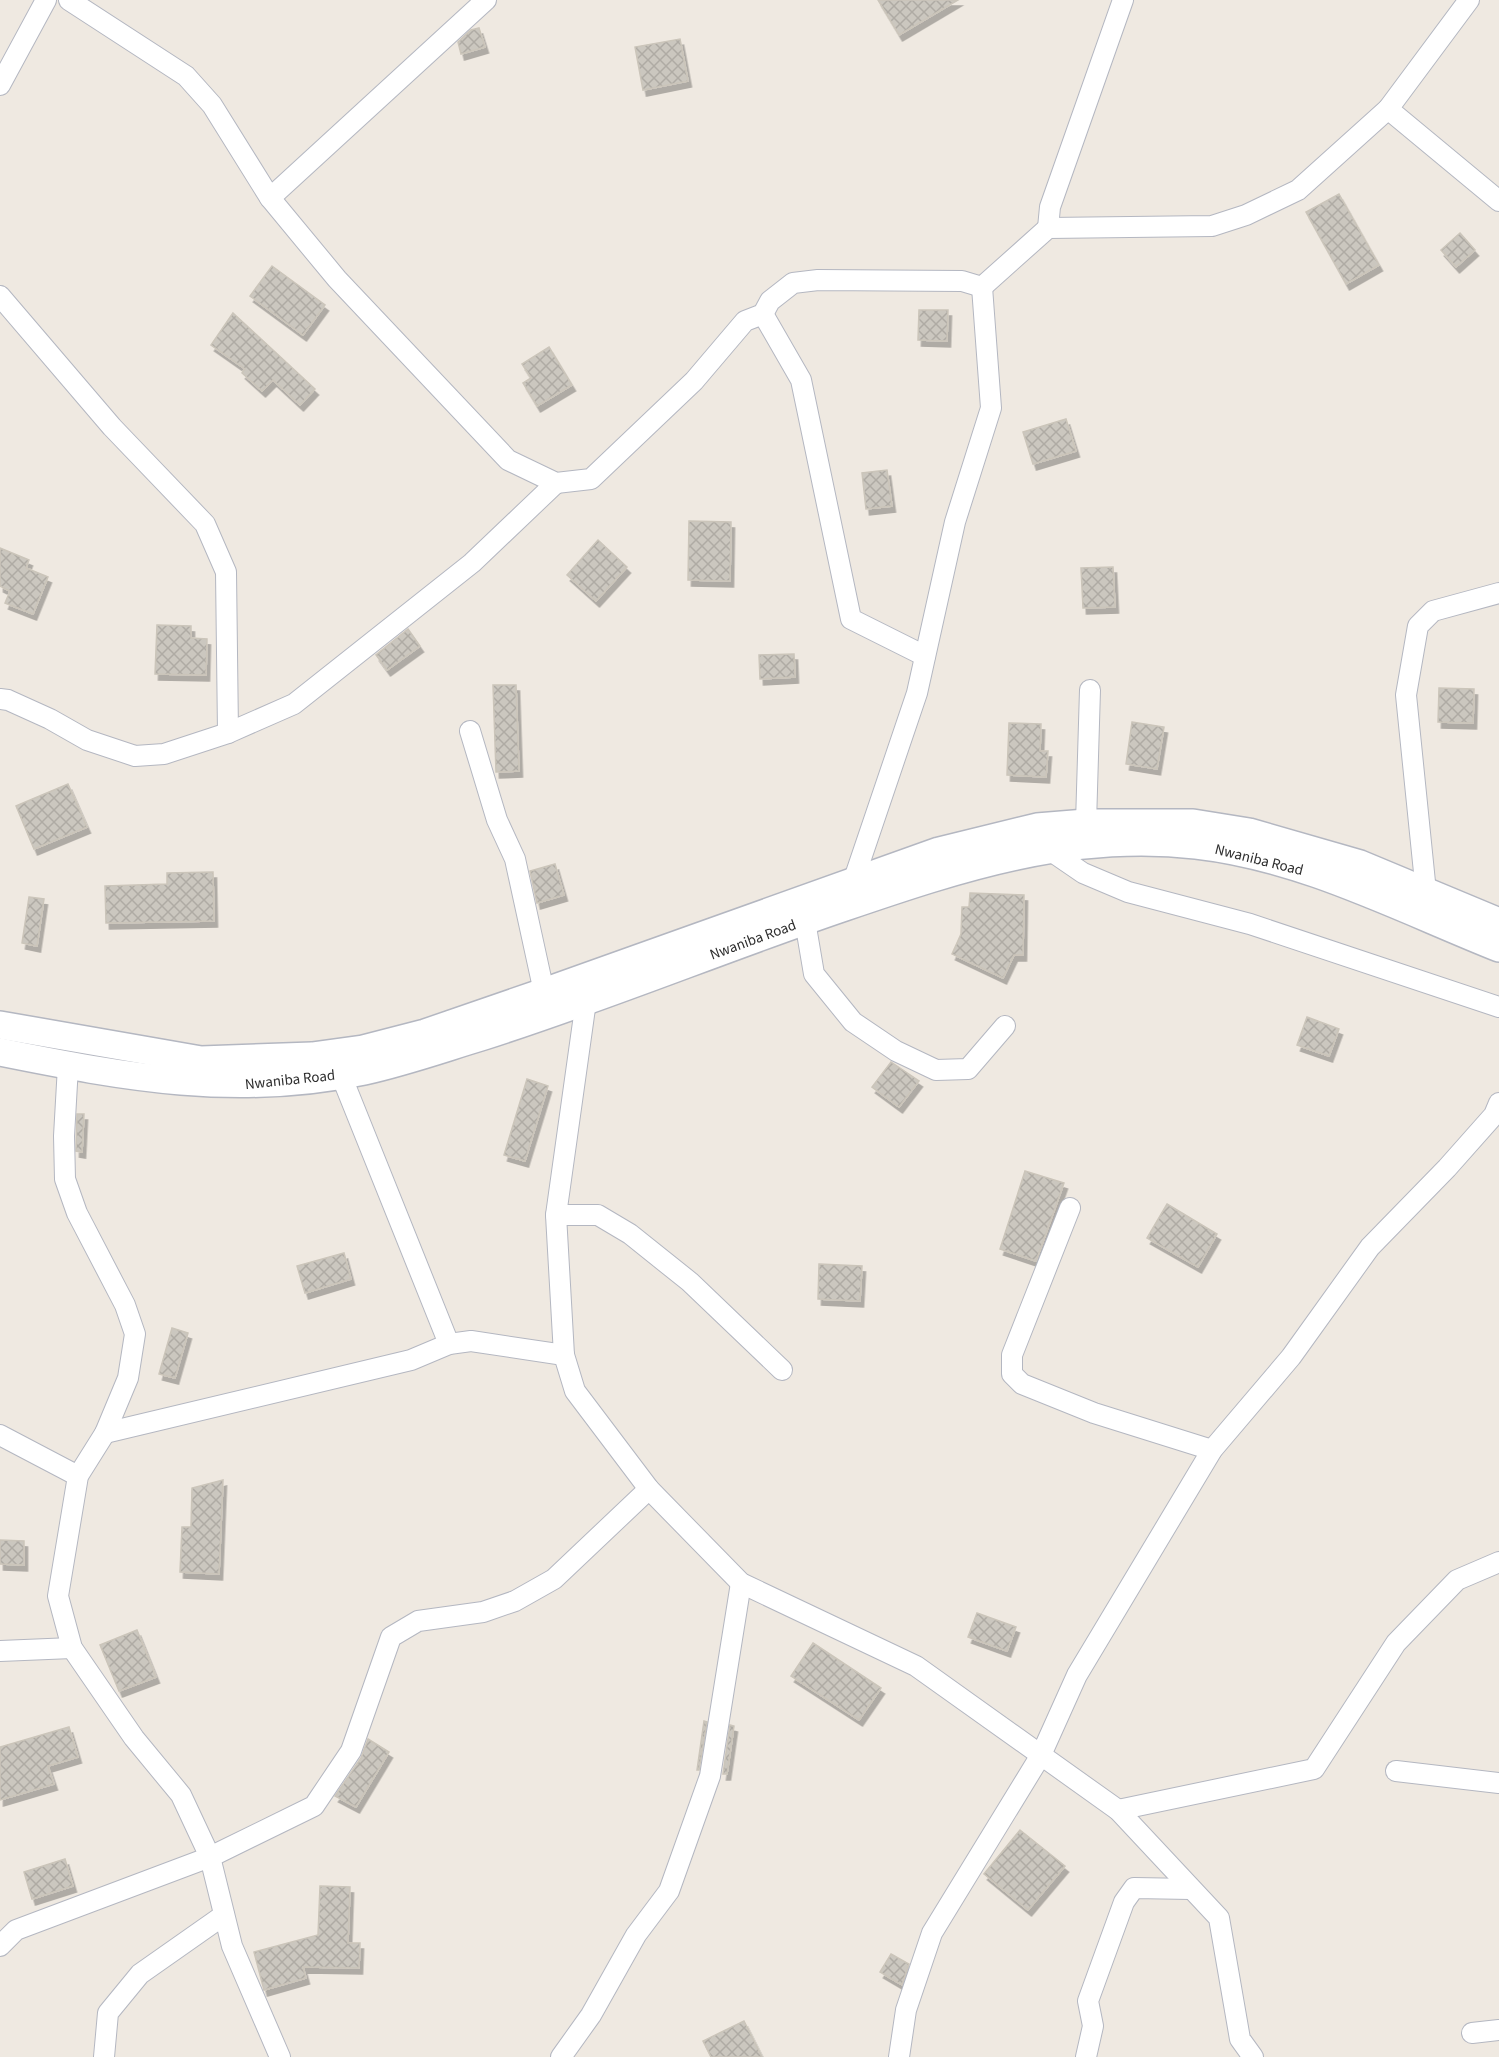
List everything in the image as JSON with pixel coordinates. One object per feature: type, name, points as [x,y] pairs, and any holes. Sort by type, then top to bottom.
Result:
[{"type":"main road","points":[[0,1025],[201,1060],[312,1056],[363,1049],[424,1034],[939,850],[1037,826],[1086,822],[1193,823],[1249,831],[1360,864],[1499,922]]},
{"type":"main road","name":"Nwaniba Road","points":[[0,1052],[68,1066],[176,1083],[259,1084],[341,1075],[407,1060],[586,1001],[942,874],[983,862],[1048,849],[1099,844],[1195,845],[1240,852],[1356,888],[1499,948]]},
{"type":"street","points":[[0,85],[46,0]]},
{"type":"street","points":[[69,0],[186,76],[212,105],[270,198],[337,279],[507,460],[556,483],[591,479],[694,381],[745,321],[763,314],[770,301],[793,283],[818,280],[962,282],[982,287]]},
{"type":"street","points":[[270,198],[486,0]]},
{"type":"street","points":[[1048,228],[1050,207],[1123,0]]},
{"type":"street","points":[[982,287],[1048,228],[1212,226],[1246,215],[1298,190],[1388,109],[1469,0]]},
{"type":"street","points":[[1388,109],[1499,201]]},
{"type":"street","points":[[853,882],[917,693],[955,522],[991,408],[982,287]]},
{"type":"street","points":[[0,296],[112,427],[205,524],[226,572],[228,733]]},
{"type":"street","points":[[763,314],[801,380],[851,619],[925,656]]},
{"type":"street","points":[[0,699],[8,700],[50,719],[87,740],[135,756],[164,754],[228,733],[294,704],[472,563],[556,483]]},
{"type":"street","points":[[1426,892],[1406,695],[1418,626],[1433,611],[1499,593]]},
{"type":"street","points":[[1086,822],[1090,690]]},
{"type":"street","points":[[470,731],[497,820],[515,859],[544,992]]},
{"type":"street","points":[[1048,849],[1083,873],[1128,892],[1250,924],[1499,1007]]},
{"type":"street","points":[[805,921],[814,974],[853,1022],[896,1051],[936,1071],[968,1069],[1005,1026]]},
{"type":"street","points":[[586,1001],[556,1215],[564,1355],[575,1391],[649,1489],[741,1583],[915,1666],[1118,1810],[1219,1918],[1240,2039],[1253,2057]]},
{"type":"street","points":[[68,1066],[64,1136],[65,1179],[77,1213],[125,1305],[135,1334],[128,1378],[105,1433],[78,1476],[58,1596],[72,1648],[134,1738],[181,1795],[210,1857],[232,1946],[280,2057]]},
{"type":"street","points":[[341,1075],[449,1344]]},
{"type":"street","points":[[899,2057],[906,2010],[932,1933],[1041,1755],[1077,1675],[1212,1450],[1291,1357],[1370,1247],[1447,1168],[1494,1115],[1499,1103]]},
{"type":"street","points":[[1070,1208],[1012,1355],[1012,1374],[1022,1384],[1094,1413],[1212,1450]]},
{"type":"street","points":[[556,1215],[598,1215],[630,1234],[690,1282],[782,1370]]},
{"type":"street","points":[[105,1433],[411,1359],[449,1344],[471,1341],[564,1355]]},
{"type":"street","points":[[0,1435],[78,1476]]},
{"type":"street","points":[[0,1946],[16,1930],[210,1857],[314,1806],[351,1751],[391,1636],[418,1620],[483,1612],[515,1601],[554,1580],[649,1489]]},
{"type":"street","points":[[1118,1810],[1314,1769],[1396,1642],[1457,1580],[1499,1562]]},
{"type":"street","points":[[561,2057],[591,2015],[636,1935],[669,1890],[710,1776],[741,1583]]},
{"type":"street","points":[[0,1651],[72,1648]]},
{"type":"street","points":[[1396,1771],[1499,1783]]},
{"type":"street","points":[[1086,2057],[1093,2026],[1088,2001],[1124,1902],[1134,1888],[1191,1889]]},
{"type":"street","points":[[104,2057],[108,2013],[140,1974],[224,1915]]},
{"type":"street","points":[[1472,2033],[1499,2030]]},
{"type":"building","points":[[878,0],[958,0],[899,35]]},
{"type":"building","points":[[479,28],[485,47],[461,54],[458,42],[471,30]]},
{"type":"building","points":[[680,39],[688,81],[643,90],[635,47]]},
{"type":"building","points":[[1339,194],[1379,265],[1346,284],[1306,212]]},
{"type":"building","points":[[1460,233],[1475,250],[1456,267],[1441,250]]},
{"type":"building","points":[[272,266],[325,305],[303,335],[250,296]]},
{"type":"building","points":[[919,310],[948,310],[947,341],[918,340]]},
{"type":"building","points":[[233,313],[315,389],[300,405],[273,380],[262,391],[242,373],[245,369],[211,345]]},
{"type":"building","points":[[549,347],[572,385],[537,406],[523,383],[531,378],[522,364]]},
{"type":"building","points":[[1066,419],[1076,451],[1033,464],[1023,432]]},
{"type":"building","points":[[887,470],[892,506],[866,509],[862,473]]},
{"type":"building","points":[[689,521],[731,522],[730,581],[688,580]]},
{"type":"building","points":[[598,540],[627,567],[596,601],[567,575]]},
{"type":"building","points":[[0,548],[29,560],[26,568],[48,577],[33,614],[5,603],[10,591],[0,586]]},
{"type":"building","points":[[1113,567],[1115,607],[1083,608],[1081,568]]},
{"type":"building","points":[[157,625],[191,626],[191,638],[207,639],[206,675],[155,674]]},
{"type":"building","points":[[408,629],[420,646],[387,670],[376,655]]},
{"type":"building","points":[[794,654],[795,677],[760,679],[759,655]]},
{"type":"building","points":[[493,685],[516,685],[519,771],[496,772]]},
{"type":"building","points":[[1439,688],[1474,689],[1473,723],[1438,722]]},
{"type":"building","points":[[1132,722],[1164,727],[1157,769],[1126,764]]},
{"type":"building","points":[[1009,723],[1041,724],[1040,751],[1048,751],[1046,777],[1007,775]]},
{"type":"building","points":[[68,784],[87,827],[34,849],[16,806]]},
{"type":"building","points":[[555,864],[564,895],[537,903],[530,871]]},
{"type":"building","points":[[213,872],[214,921],[106,923],[105,886],[167,884],[167,873]]},
{"type":"building","points":[[970,893],[1024,895],[1023,955],[1014,955],[1003,978],[952,954],[961,934],[962,907],[969,907]]},
{"type":"building","points":[[29,897],[44,899],[37,946],[22,943]]},
{"type":"building","points":[[1307,1017],[1339,1029],[1329,1056],[1297,1045]]},
{"type":"building","points":[[891,1062],[919,1081],[899,1107],[872,1087]]},
{"type":"building","points":[[527,1079],[548,1086],[525,1161],[504,1155]]},
{"type":"building","points":[[77,1114],[84,1114],[82,1152],[76,1151]]},
{"type":"building","points":[[1025,1171],[1064,1183],[1036,1261],[1000,1249]]},
{"type":"building","points":[[1167,1204],[1217,1234],[1198,1267],[1147,1238]]},
{"type":"building","points":[[344,1253],[351,1279],[305,1293],[297,1266]]},
{"type":"building","points":[[819,1264],[862,1266],[860,1301],[818,1299]]},
{"type":"building","points":[[172,1328],[188,1333],[175,1378],[159,1374]]},
{"type":"building","points":[[223,1480],[219,1574],[180,1572],[182,1527],[191,1527],[192,1488]]},
{"type":"building","points":[[0,1540],[24,1541],[24,1565],[0,1564]]},
{"type":"building","points":[[977,1613],[1016,1627],[1007,1651],[968,1637]]},
{"type":"building","points":[[137,1630],[156,1677],[119,1691],[100,1645]]},
{"type":"building","points":[[813,1643],[881,1688],[859,1720],[791,1676]]},
{"type":"building","points":[[704,1721],[707,1722],[699,1770],[697,1770]]},
{"type":"building","points":[[730,1725],[734,1726],[727,1774],[723,1774]]},
{"type":"building","points":[[69,1727],[78,1757],[48,1766],[54,1784],[0,1800],[0,1747]]},
{"type":"building","points":[[368,1739],[389,1752],[356,1807],[335,1796],[361,1758]]},
{"type":"building","points":[[1020,1830],[1065,1866],[1028,1910],[984,1874]]},
{"type":"building","points":[[65,1859],[73,1886],[32,1899],[24,1872]]},
{"type":"building","points":[[320,1886],[350,1887],[348,1943],[360,1943],[359,1968],[303,1967],[306,1978],[264,1990],[254,1952],[318,1935]]},
{"type":"building","points":[[891,1954],[909,1964],[902,1985],[880,1972]]},
{"type":"building","points":[[744,2021],[762,2057],[711,2057],[703,2041]]}]
